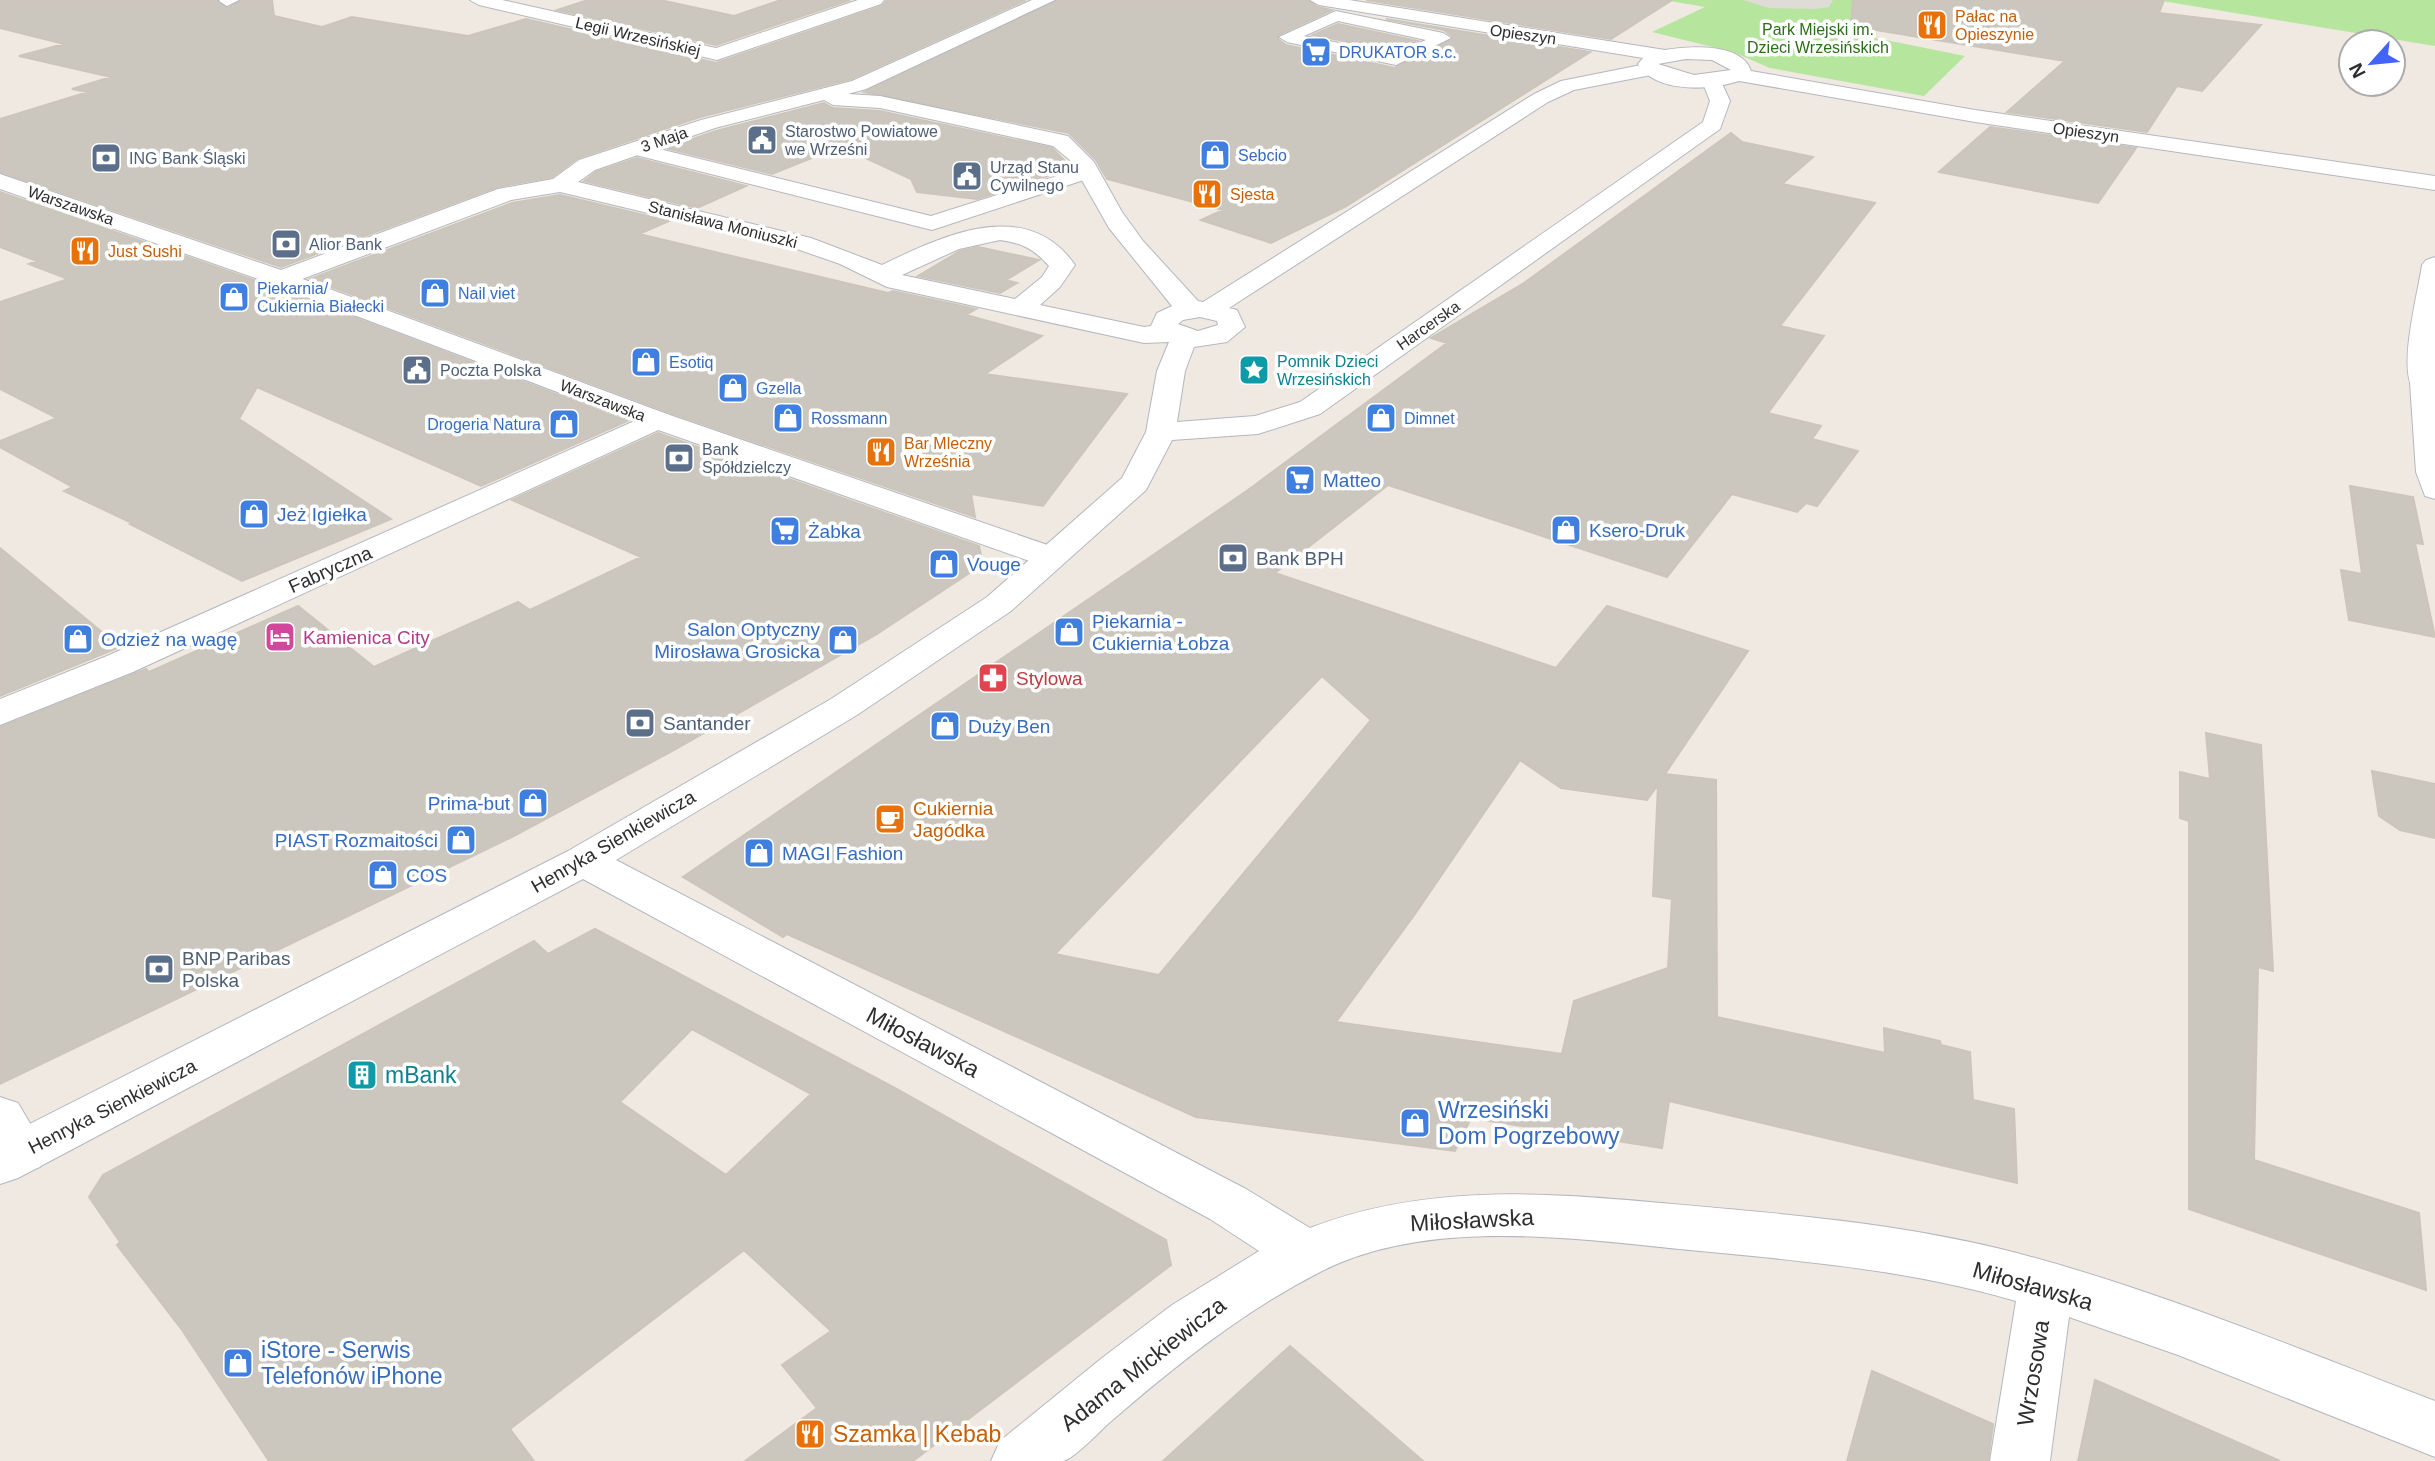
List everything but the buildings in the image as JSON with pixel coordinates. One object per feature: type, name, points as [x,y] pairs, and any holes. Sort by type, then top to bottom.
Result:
[{"type":"street","name":"Legii Wrzesińskiej","points":[[479,0],[717,54],[875,0]]},
{"type":"street","name":"3 Maja","points":[[281,279],[506,194],[560,184],[587,165],[741,114],[813,99],[859,85],[913,60],[923,59],[1046,0]]},
{"type":"street","name":"Opieszyn","points":[[1319,0],[1654,63]]},
{"type":"street","points":[[1161,432],[1177,335],[1164,326],[1166,319],[1199,310],[1541,98],[1568,85],[1654,63],[1695,53],[1728,60],[1742,70],[1738,75],[1712,81],[1676,79],[1654,63]]},
{"type":"street","name":"Opieszyn","points":[[1738,75],[1975,116],[2435,183]]},
{"type":"street","name":"Harcerska","points":[[1161,432],[1258,425],[1310,408],[1713,125],[1720,101],[1712,81]]},
{"type":"street","points":[[813,99],[880,102],[1060,141],[1075,149],[1083,158],[1116,221],[1166,287],[1199,310]]},
{"type":"street","name":"Warszawska","points":[[0,181],[281,279],[657,420],[1050,557]]},
{"type":"street","name":"Stanisława Moniuszki","points":[[560,184],[802,243],[849,259],[896,282],[1018,310],[1144,335],[1210,338],[1230,331],[1233,323],[1228,316],[1199,310]]},
{"type":"street","points":[[882,275],[960,239],[988,233],[1021,237],[1052,249],[1062,265],[1051,282],[1018,310]]},
{"type":"street","points":[[2423,383],[2421,359],[2435,265]]},
{"type":"street","name":"Fabryczna","points":[[0,713],[120,664],[657,420]]},
{"type":"street","name":"Henryka Sienkiewicza","points":[[7,1144],[583,862],[844,707],[999,604],[1135,483],[1161,432]]},
{"type":"street","name":"Miłosławska","points":[[583,862],[1228,1204],[1306,1253],[1386,1225],[1456,1217],[1543,1216],[1801,1239],[1926,1257],[2046,1285],[2258,1359],[2435,1429]]},
{"type":"street","name":"Adama Mickiewicza","points":[[1021,1461],[1206,1308],[1306,1253]]},
{"type":"street","name":"Wrzosowa","points":[[2020,1461],[2046,1285]]},
{"type":"lane","points":[[1336,16],[1384,26],[1443,38],[1395,60],[1287,37],[1336,16]]},
{"type":"lane","points":[[1336,48],[1408,16]]},
{"type":"lane","points":[[635,149],[932,223],[1089,172]]},
{"type":"lane","points":[[2423,383],[2430,472],[2435,490]]},
{"type":"green space","name":"Park Miejski im. Dzieci Wrzesińskich","points":[[1664,0],[1908,0],[1856,34],[1965,56],[1924,96],[1770,68],[1733,52],[1652,32],[1705,7]]},
{"type":"green space","points":[[2156,0],[2435,0],[2435,46],[2407,41],[2407,28],[2337,30]]},
{"type":"shaded area","points":[[1743,0],[1833,0],[1829,7],[1816,9],[1769,8]]},
{"type":"place","name":"Pałac na Opieszynie","points":[[1932,25]]},
{"type":"place","name":"DRUKATOR s.c.","points":[[1316,52]]},
{"type":"place","name":"Starostwo Powiatowe we Wrześni","points":[[762,140]]},
{"type":"place","name":"Sebcio","points":[[1215,155]]},
{"type":"place","name":"ING Bank Śląski","points":[[106,158]]},
{"type":"place","name":"Urząd Stanu Cywilnego","points":[[967,176]]},
{"type":"place","name":"Sjesta","points":[[1207,194]]},
{"type":"place","name":"Alior Bank","points":[[286,244]]},
{"type":"place","name":"Just Sushi","points":[[85,251]]},
{"type":"place","name":"Nail viet","points":[[435,293]]},
{"type":"place","name":"Piekarnia/ Cukiernia Białecki","points":[[234,297]]},
{"type":"place","name":"Esotiq","points":[[646,362]]},
{"type":"place","name":"Poczta Polska","points":[[417,370]]},
{"type":"place","name":"Pomnik Dzieci Wrzesińskich","points":[[1254,370]]},
{"type":"place","name":"Gzella","points":[[733,388]]},
{"type":"place","name":"Rossmann","points":[[788,418]]},
{"type":"place","name":"Dimnet","points":[[1381,418]]},
{"type":"place","name":"Drogeria Natura","points":[[564,424]]},
{"type":"place","name":"Bar Mleczny Września","points":[[881,452]]},
{"type":"place","name":"Bank Spółdzielczy","points":[[679,458]]},
{"type":"place","name":"Matteo","points":[[1300,480]]},
{"type":"place","name":"Jeż Igiełka","points":[[254,514]]},
{"type":"place","name":"Ksero-Druk","points":[[1566,530]]},
{"type":"place","name":"Żabka","points":[[785,531]]},
{"type":"place","name":"Bank BPH","points":[[1233,558]]},
{"type":"place","name":"Vouge","points":[[944,564]]},
{"type":"place","name":"Piekarnia - Cukiernia Łobza","points":[[1069,632]]},
{"type":"place","name":"Kamienica City","points":[[280,637]]},
{"type":"place","name":"Odzież na wagę","points":[[78,639]]},
{"type":"place","name":"Salon Optyczny Mirosława Grosicka","points":[[843,640]]},
{"type":"place","name":"Stylowa","points":[[993,678]]},
{"type":"place","name":"Santander","points":[[640,723]]},
{"type":"place","name":"Duży Ben","points":[[945,726]]},
{"type":"place","name":"Prima-but","points":[[533,803]]},
{"type":"place","name":"Cukiernia Jagódka","points":[[890,819]]},
{"type":"place","name":"PIAST Rozmaitości","points":[[461,840]]},
{"type":"place","name":"MAGI Fashion","points":[[759,853]]},
{"type":"place","name":"COS","points":[[383,875]]},
{"type":"place","name":"BNP Paribas Polska","points":[[159,969]]},
{"type":"place","name":"mBank","points":[[362,1075]]},
{"type":"place","name":"Wrzesiński Dom Pogrzebowy","points":[[1415,1123]]},
{"type":"place","name":"iStore - Serwis Telefonów iPhone","points":[[238,1363]]},
{"type":"place","name":"Szamka | Kebab","points":[[810,1434]]}]
